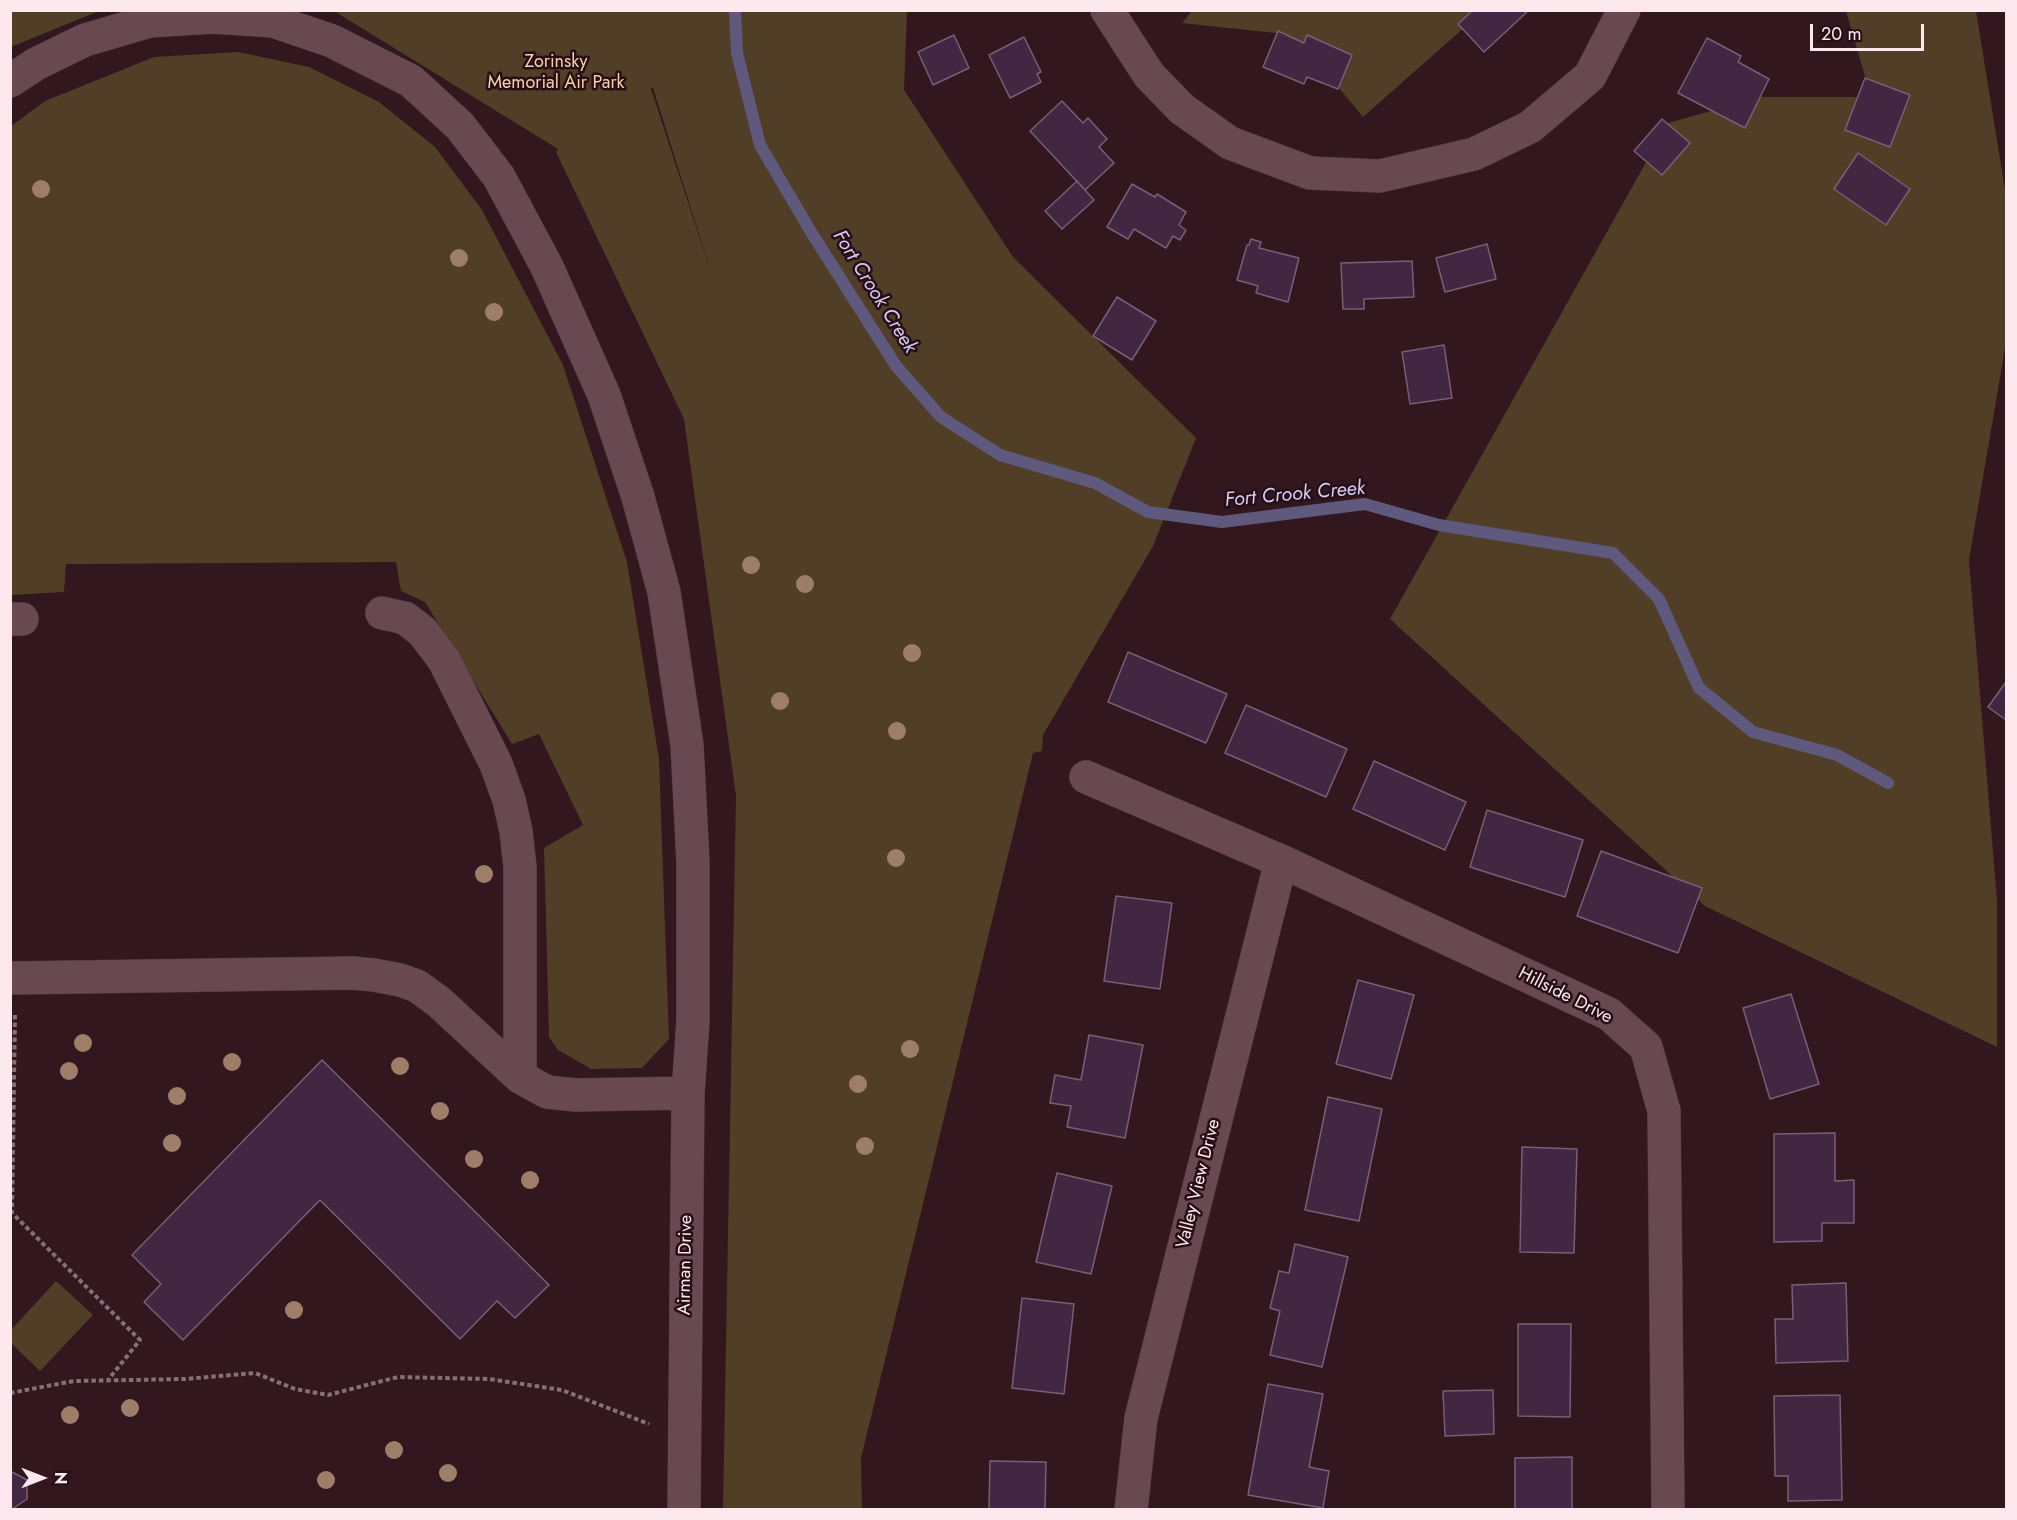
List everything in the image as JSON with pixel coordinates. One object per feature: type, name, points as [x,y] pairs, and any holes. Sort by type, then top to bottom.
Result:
[{"type":"street","points":[[1107,10],[1149,75],[1182,110],[1230,143],[1310,172],[1380,176],[1474,154],[1530,127],[1590,76],[1624,10]]},
{"type":"street","name":"Airman Drive","points":[[10,81],[36,64],[85,40],[150,21],[213,17],[273,21],[332,41],[411,81],[460,126],[499,177],[547,267],[604,395],[638,497],[664,592],[687,745],[693,862],[693,1021],[688,1094],[684,1509]]},
{"type":"street","points":[[382,613],[405,618],[423,632],[444,660],[496,764],[510,800],[520,867],[520,1077]]},
{"type":"street","name":"Hillside Drive","points":[[1086,777],[1281,861],[1609,1014],[1646,1047],[1664,1111],[1668,1509]]},
{"type":"street","name":"Valley View Drive","points":[[1131,1509],[1141,1418],[1281,861]]},
{"type":"street","points":[[13,978],[352,973],[382,976],[417,986],[439,1002],[520,1077],[547,1092],[576,1095],[688,1094]]},
{"type":"path","points":[[13,978],[11,1214],[140,1340],[108,1380]]},
{"type":"path","points":[[10,1393],[74,1382],[185,1379],[255,1373],[295,1389],[328,1395],[398,1377],[489,1379],[562,1390],[631,1416],[684,1440]]},
{"type":"green space","points":[[11,10],[99,10],[99,11],[11,47]]},
{"type":"green space","points":[[1193,10],[1483,11],[1363,117],[1310,53],[1285,34],[1182,23]]},
{"type":"green space","name":"Zorinsky Memorial Air Park","points":[[334,11],[907,11],[904,90],[1013,257],[1196,438],[1153,546],[1043,735],[1042,751],[1033,753],[861,1458],[862,1509],[723,1509],[736,796],[684,419],[556,152],[558,149]],"holes":[[[653,87],[716,288],[651,89]]]},
{"type":"green space","points":[[1846,11],[1976,11],[2006,196],[2006,342],[1969,560],[1997,901],[1997,1047],[1705,906],[1390,619],[1668,123],[1762,97],[1871,97]]},
{"type":"green space","points":[[238,52],[309,67],[379,102],[435,147],[482,210],[563,365],[627,562],[659,759],[669,1039],[642,1068],[591,1069],[558,1050],[549,1037],[544,848],[583,825],[539,734],[512,744],[425,602],[401,591],[396,562],[66,564],[64,592],[11,595],[11,126],[45,101],[154,57]]},
{"type":"green space","points":[[56,1281],[93,1315],[40,1371],[11,1343],[11,1330]]},
{"type":"building","points":[[1473,10],[1529,10],[1484,52],[1458,24]]},
{"type":"building","points":[[1278,31],[1304,43],[1307,35],[1352,55],[1338,89],[1307,77],[1304,84],[1263,67]]},
{"type":"building","points":[[954,35],[969,68],[933,85],[918,52]]},
{"type":"building","points":[[1024,37],[1041,72],[1037,74],[1041,82],[1010,98],[989,55]]},
{"type":"building","points":[[1707,38],[1741,56],[1738,62],[1769,79],[1745,128],[1678,93]]},
{"type":"building","points":[[1865,78],[1910,95],[1890,147],[1845,130]]},
{"type":"building","points":[[1062,101],[1083,123],[1088,118],[1107,139],[1099,147],[1114,163],[1085,190],[1030,131]]},
{"type":"building","points":[[1662,119],[1690,143],[1662,175],[1634,151]]},
{"type":"building","points":[[1858,153],[1910,189],[1886,225],[1834,189]]},
{"type":"building","points":[[1077,181],[1094,200],[1062,229],[1045,211]]},
{"type":"building","points":[[1132,184],[1155,197],[1157,194],[1186,212],[1179,225],[1186,230],[1180,240],[1173,236],[1166,248],[1134,229],[1128,239],[1107,227]]},
{"type":"building","points":[[1251,239],[1261,242],[1259,248],[1299,258],[1288,302],[1256,293],[1258,286],[1237,280],[1247,245]]},
{"type":"building","points":[[1487,244],[1496,279],[1445,292],[1436,258]]},
{"type":"building","points":[[1412,261],[1414,297],[1364,299],[1364,309],[1343,309],[1341,263]]},
{"type":"building","points":[[1117,297],[1156,321],[1132,360],[1093,336]]},
{"type":"building","points":[[1444,345],[1452,398],[1410,404],[1402,352]]},
{"type":"building","points":[[1128,652],[1227,694],[1206,743],[1108,702]]},
{"type":"building","points":[[2006,682],[2006,720],[1988,707]]},
{"type":"building","points":[[1246,705],[1347,749],[1326,797],[1225,753]]},
{"type":"building","points":[[1374,761],[1466,802],[1445,850],[1353,809]]},
{"type":"building","points":[[1487,810],[1583,840],[1565,897],[1470,867]]},
{"type":"building","points":[[1601,851],[1702,888],[1678,953],[1577,916]]},
{"type":"building","points":[[1116,896],[1172,903],[1160,989],[1104,981]]},
{"type":"building","points":[[1358,980],[1414,995],[1391,1079],[1336,1064]]},
{"type":"building","points":[[1791,994],[1819,1084],[1770,1099],[1743,1008]]},
{"type":"building","points":[[1089,1035],[1143,1045],[1125,1138],[1067,1127],[1071,1106],[1050,1103],[1055,1075],[1081,1080]]},
{"type":"building","points":[[322,1060],[549,1285],[515,1318],[497,1301],[460,1339],[320,1200],[183,1340],[144,1302],[161,1284],[132,1255]]},
{"type":"building","points":[[1328,1097],[1382,1109],[1359,1221],[1305,1210]]},
{"type":"building","points":[[1835,1133],[1835,1181],[1854,1180],[1854,1223],[1822,1223],[1822,1241],[1774,1242],[1774,1134]]},
{"type":"building","points":[[1522,1147],[1577,1149],[1574,1253],[1520,1252]]},
{"type":"building","points":[[1057,1173],[1112,1186],[1091,1274],[1036,1262]]},
{"type":"building","points":[[1295,1244],[1348,1257],[1322,1367],[1270,1355],[1280,1311],[1270,1308],[1279,1271],[1289,1273]]},
{"type":"building","points":[[1846,1283],[1848,1361],[1776,1363],[1775,1319],[1793,1319],[1792,1285]]},
{"type":"building","points":[[1022,1298],[1074,1304],[1064,1394],[1012,1388]]},
{"type":"building","points":[[1518,1324],[1571,1324],[1570,1417],[1518,1416]]},
{"type":"building","points":[[1268,1384],[1323,1394],[1309,1467],[1329,1471],[1323,1508],[1248,1495]]},
{"type":"building","points":[[1493,1390],[1494,1434],[1445,1436],[1443,1391]]},
{"type":"building","points":[[1840,1395],[1842,1500],[1788,1501],[1788,1476],[1775,1476],[1774,1396]]},
{"type":"building","points":[[1572,1457],[1572,1510],[1515,1510],[1515,1458]]},
{"type":"building","points":[[990,1461],[1046,1462],[1045,1510],[989,1510]]},
{"type":"building","points":[[10,1471],[27,1480],[27,1499],[11,1510]]},
{"type":"waterway","name":"Fort Crook Creek","points":[[735,10],[737,53],[760,145],[811,232],[896,366],[941,417],[1000,455],[1095,483],[1148,512],[1222,522],[1365,504],[1439,525],[1613,553],[1659,599],[1699,688],[1753,732],[1837,755],[1888,783]]}]
